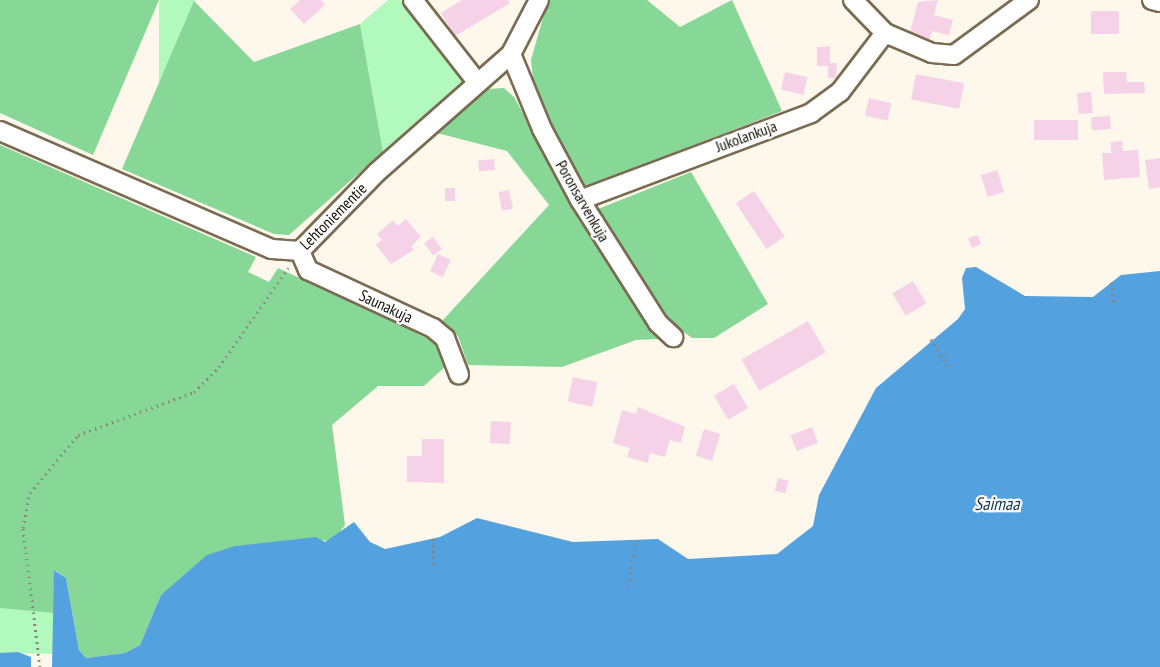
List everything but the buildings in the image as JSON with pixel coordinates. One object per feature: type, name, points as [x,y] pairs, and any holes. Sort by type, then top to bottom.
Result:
[{"type":"street","points":[[413,0],[477,82]]},
{"type":"street","name":"Lehtoniementie","points":[[0,131],[272,249],[300,251],[477,82],[511,54],[539,0]]},
{"type":"street","points":[[853,0],[885,33],[932,53],[954,55],[1029,0]]},
{"type":"street","points":[[1152,0],[1160,2]]},
{"type":"street","name":"Jukolankuja","points":[[580,200],[811,112],[840,92],[885,33]]},
{"type":"street","name":"Poronsarvenkuja","points":[[511,54],[542,129],[580,200],[658,323],[673,337]]},
{"type":"street","name":"Saunakuja","points":[[300,251],[308,270],[434,328],[445,338],[459,374]]},
{"type":"path","points":[[40,667],[23,528],[30,493],[78,435],[194,392],[219,367],[300,251]]},
{"type":"path","points":[[1111,282],[1114,304]]},
{"type":"path","points":[[932,339],[948,368]]},
{"type":"path","points":[[433,539],[434,566]]},
{"type":"path","points":[[628,586],[636,543]]},
{"type":"green space","points":[[0,0],[159,0],[93,155],[0,113]]},
{"type":"green space","points":[[159,0],[195,0],[195,168],[159,168]]},
{"type":"green space","points":[[388,0],[401,0],[465,79],[383,152],[360,24]]},
{"type":"green space","points":[[548,0],[647,0],[680,27],[732,0],[782,111],[585,187],[535,97],[531,60]]},
{"type":"green space","points":[[194,1],[254,62],[360,24],[383,152],[289,235],[274,234],[122,169]]},
{"type":"green space","points":[[504,88],[514,97],[578,214],[658,339],[636,340],[562,367],[468,365],[458,336],[442,321],[549,205],[507,151],[433,132],[488,89]]},
{"type":"green space","points":[[0,145],[256,257],[248,272],[269,282],[278,268],[399,324],[436,343],[447,365],[424,386],[378,386],[332,425],[345,525],[334,540],[235,546],[161,595],[140,645],[125,653],[86,658],[79,650],[66,578],[55,570],[54,613],[0,608]]},
{"type":"green space","points":[[691,172],[768,304],[714,338],[692,338],[665,318],[598,209]]},
{"type":"green space","points":[[5,606],[54,613],[53,654],[0,653],[0,608]]},
{"type":"water","name":"Saimaa","points":[[976,267],[1025,296],[1093,297],[1121,275],[1160,271],[1160,667],[52,667],[54,570],[66,578],[79,650],[86,658],[125,653],[140,645],[161,595],[207,555],[235,546],[316,537],[325,542],[354,522],[370,542],[385,549],[440,537],[477,518],[573,542],[658,539],[688,559],[777,554],[813,526],[819,495],[876,388],[958,319],[965,309],[962,278],[966,268]]},
{"type":"water","points":[[18,652],[31,657],[31,667],[0,667],[0,653]]}]
